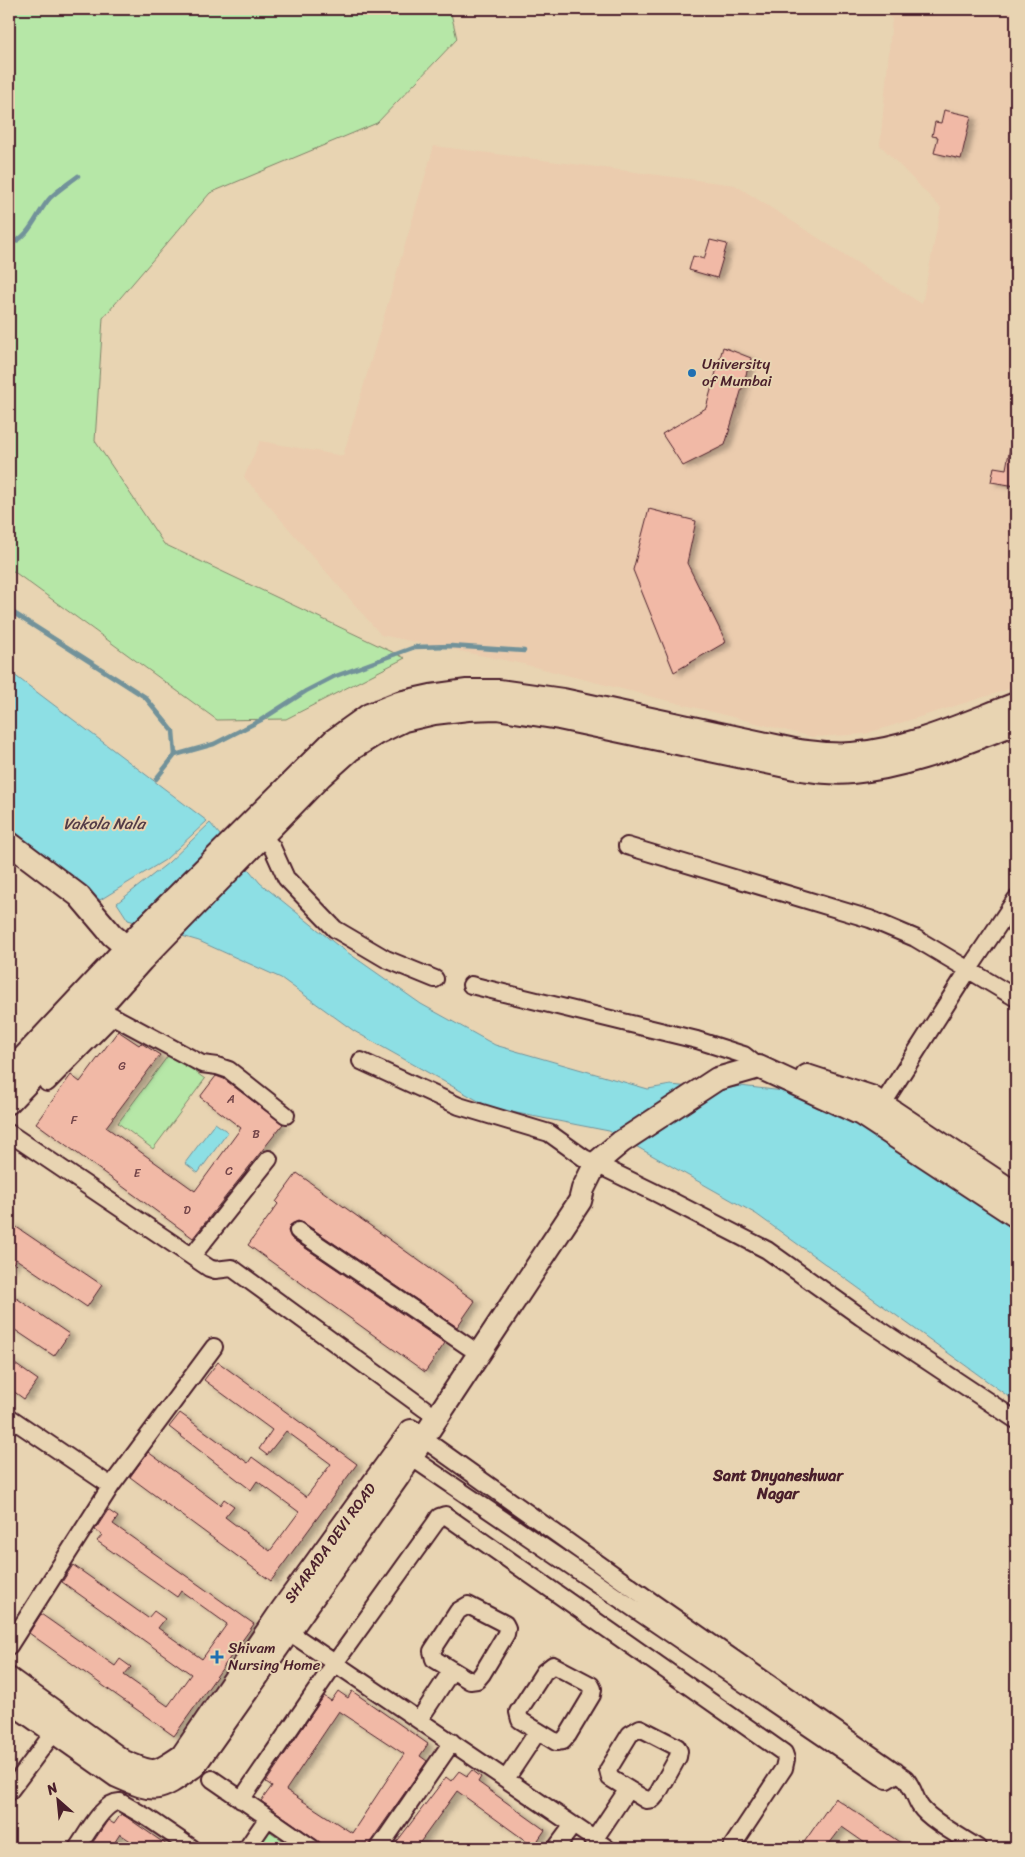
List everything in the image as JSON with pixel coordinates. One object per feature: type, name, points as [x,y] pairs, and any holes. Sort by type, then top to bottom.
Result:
[{"type":"street","points":[[9,1102],[46,1082],[134,954],[238,835],[334,740],[369,715],[399,703],[467,691],[499,690],[561,709],[796,768],[828,772],[852,772],[906,763],[1016,723]]},
{"type":"street","points":[[150,937],[262,839],[322,776],[350,750],[377,733],[404,720],[434,713],[468,709],[561,709],[799,751],[843,755],[902,746],[1016,704]]},
{"type":"street","points":[[262,839],[272,847],[286,878],[335,929],[386,959],[435,980]]},
{"type":"street","points":[[9,842],[78,896],[112,935],[134,954]]},
{"type":"street","points":[[627,846],[870,919],[915,938],[1016,998]]},
{"type":"street","points":[[877,1113],[1016,899]]},
{"type":"street","points":[[471,985],[697,1040],[744,1055],[766,1070]]},
{"type":"street","points":[[9,1074],[99,1005]]},
{"type":"street","points":[[99,1005],[202,1064],[229,1070],[286,1114]]},
{"type":"street","points":[[361,1061],[459,1106],[549,1133],[575,1150],[578,1155],[596,1162],[767,1250],[861,1317],[1016,1420]]},
{"type":"street","points":[[596,1162],[621,1142],[717,1078],[766,1070],[798,1074],[845,1097],[871,1096],[877,1113],[952,1162],[1016,1194]]},
{"type":"street","points":[[9,1134],[214,1270],[232,1268],[425,1410]]},
{"type":"street","points":[[192,1256],[268,1159]]},
{"type":"street","name":"SHARADA DEVI ROAD","points":[[9,1700],[117,1776],[135,1784],[152,1788],[169,1784],[194,1766],[417,1434],[425,1410],[470,1347],[490,1327],[567,1198],[583,1189],[596,1162]]},
{"type":"street","points":[[952,1162],[1016,1216]]},
{"type":"street","points":[[298,1231],[470,1347]]},
{"type":"street","points":[[490,1327],[417,1434],[655,1604],[783,1701]]},
{"type":"street","points":[[9,1646],[112,1486],[214,1347]]},
{"type":"street","points":[[9,1417],[112,1486]]},
{"type":"street","points":[[404,1453],[783,1701],[896,1771],[906,1778],[912,1786],[920,1806],[928,1815],[978,1848]]},
{"type":"street","name":"SHARADA DEVI ROAD","points":[[9,1679],[124,1762],[145,1771],[159,1771],[182,1756],[292,1618],[397,1478],[404,1453]]},
{"type":"street","points":[[454,1487],[465,1468]]},
{"type":"street","points":[[241,1800],[335,1663],[439,1517],[445,1515],[784,1753],[786,1758],[784,1768],[731,1848]]},
{"type":"street","points":[[468,1605],[505,1624],[507,1628],[506,1634],[477,1680],[470,1681],[452,1670],[434,1659],[432,1651],[462,1607],[468,1605]]},
{"type":"street","points":[[292,1618],[335,1663],[600,1844],[628,1789]]},
{"type":"street","points":[[554,1666],[590,1685],[592,1695],[563,1741],[556,1742],[538,1731],[520,1720],[518,1712],[548,1668],[554,1666]]},
{"type":"street","points":[[419,1720],[452,1670]]},
{"type":"street","points":[[640,1728],[677,1747],[679,1751],[678,1757],[653,1799],[646,1800],[628,1789],[610,1778],[608,1770],[630,1734],[640,1728]]},
{"type":"street","points":[[506,1779],[538,1731]]},
{"type":"street","points":[[9,1792],[54,1732]]},
{"type":"street","points":[[379,1848],[452,1742]]},
{"type":"street","points":[[212,1779],[312,1848]]},
{"type":"street","points":[[77,1848],[106,1807],[120,1802],[148,1818],[192,1848]]},
{"type":"street","points":[[247,1848],[267,1818]]},
{"type":"street","points":[[556,1848],[572,1825]]},
{"type":"shaded area","name":"University of Mumbai","points":[[878,9],[1016,9],[1016,687],[865,734],[812,737],[523,664],[381,635],[244,477],[260,441],[343,456],[434,146],[735,185],[922,304],[941,208],[880,145],[892,19]]},
{"type":"green space","points":[[9,9],[450,9],[457,39],[377,123],[210,193],[103,318],[95,441],[164,544],[405,658],[286,719],[217,720],[9,568]]},
{"type":"green space","points":[[170,1053],[205,1079],[153,1149],[118,1123]]},
{"type":"green space","points":[[269,1831],[294,1848],[258,1848]]},
{"type":"water","name":"Vakola Nala","points":[[9,671],[207,821],[165,860],[100,900],[9,830]]},
{"type":"water","points":[[210,823],[260,883],[337,945],[421,1004],[495,1045],[648,1089],[671,1085],[720,1090],[740,1086],[801,1093],[883,1133],[1016,1228],[1016,1402],[756,1214],[609,1131],[491,1108],[354,1031],[281,978],[199,941],[128,920],[117,903],[168,863]]},
{"type":"water","points":[[215,1123],[228,1132],[198,1173],[185,1163]]},
{"type":"building","points":[[944,110],[971,116],[961,159],[934,153],[938,137],[932,136],[935,122],[941,123]]},
{"type":"building","points":[[710,240],[727,244],[717,278],[689,270],[693,256],[704,259]]},
{"type":"building","points":[[723,347],[751,358],[725,445],[683,466],[662,434],[706,408]]},
{"type":"building","points":[[1010,447],[1016,448],[1016,486],[991,482],[994,467],[1006,469]]},
{"type":"building","points":[[649,509],[696,521],[687,563],[726,642],[674,672],[633,570]]},
{"type":"building","points":[[118,1031],[139,1045],[141,1043],[160,1055],[106,1127],[195,1191],[241,1128],[200,1097],[216,1076],[224,1079],[283,1124],[193,1238],[36,1123],[71,1075],[80,1082]]},
{"type":"building","points":[[297,1173],[475,1301],[457,1327],[304,1223],[298,1221],[290,1225],[288,1231],[292,1239],[445,1343],[425,1372],[248,1245],[278,1204],[276,1202]]},
{"type":"building","points":[[9,1222],[102,1285],[87,1307],[16,1259],[9,1269]]},
{"type":"building","points":[[9,1293],[69,1334],[54,1356],[9,1326]]},
{"type":"building","points":[[9,1360],[38,1380],[24,1399],[9,1388]]},
{"type":"building","points":[[218,1362],[357,1464],[271,1581],[130,1477],[148,1452],[220,1505],[224,1499],[234,1506],[225,1517],[270,1551],[299,1512],[257,1481],[251,1490],[169,1427],[180,1413],[248,1463],[252,1457],[306,1497],[331,1464],[286,1431],[267,1455],[259,1449],[272,1430],[204,1380]]},
{"type":"building","points":[[108,1510],[118,1517],[113,1524],[254,1624],[174,1736],[29,1633],[41,1614],[115,1666],[120,1659],[131,1667],[124,1675],[168,1706],[191,1674],[62,1582],[73,1565],[148,1618],[154,1611],[165,1619],[158,1628],[202,1659],[227,1624],[181,1591],[177,1597],[97,1541],[102,1535],[95,1530]]},
{"type":"building","points":[[338,1691],[348,1698],[352,1691],[428,1744],[420,1756],[427,1761],[366,1848],[328,1848],[261,1801],[272,1786],[266,1782],[324,1696],[331,1701]],"holes":[[[339,1711],[404,1754],[352,1833],[286,1790]]]},
{"type":"building","points":[[472,1770],[481,1777],[478,1782],[545,1830],[538,1840],[546,1848],[520,1848],[526,1841],[457,1791],[416,1848],[392,1848],[446,1777],[451,1781],[459,1771],[467,1776]]},
{"type":"building","points":[[835,1798],[908,1848],[872,1848],[842,1827],[826,1848],[800,1848]]},
{"type":"building","points":[[121,1814],[171,1848],[141,1848],[120,1834],[111,1848],[89,1848],[108,1820],[114,1824]]},
{"type":"waterway","points":[[9,244],[22,237],[50,198],[78,176]]},
{"type":"waterway","points":[[9,319],[9,326]]},
{"type":"waterway","points":[[9,356],[9,361]]},
{"type":"waterway","points":[[9,610],[145,697],[173,731],[175,755],[156,779]]},
{"type":"waterway","points":[[175,755],[214,744],[261,720],[306,691],[333,677],[415,647],[451,646],[524,651]]},
{"type":"place","name":"University of Mumbai","points":[[692,373]]},
{"type":"place","name":"Shivam Nursing Home","points":[[217,1657]]},
{"type":"district","name":"Sant Dnyaneshwar Nagar","points":[[778,1484]]}]
